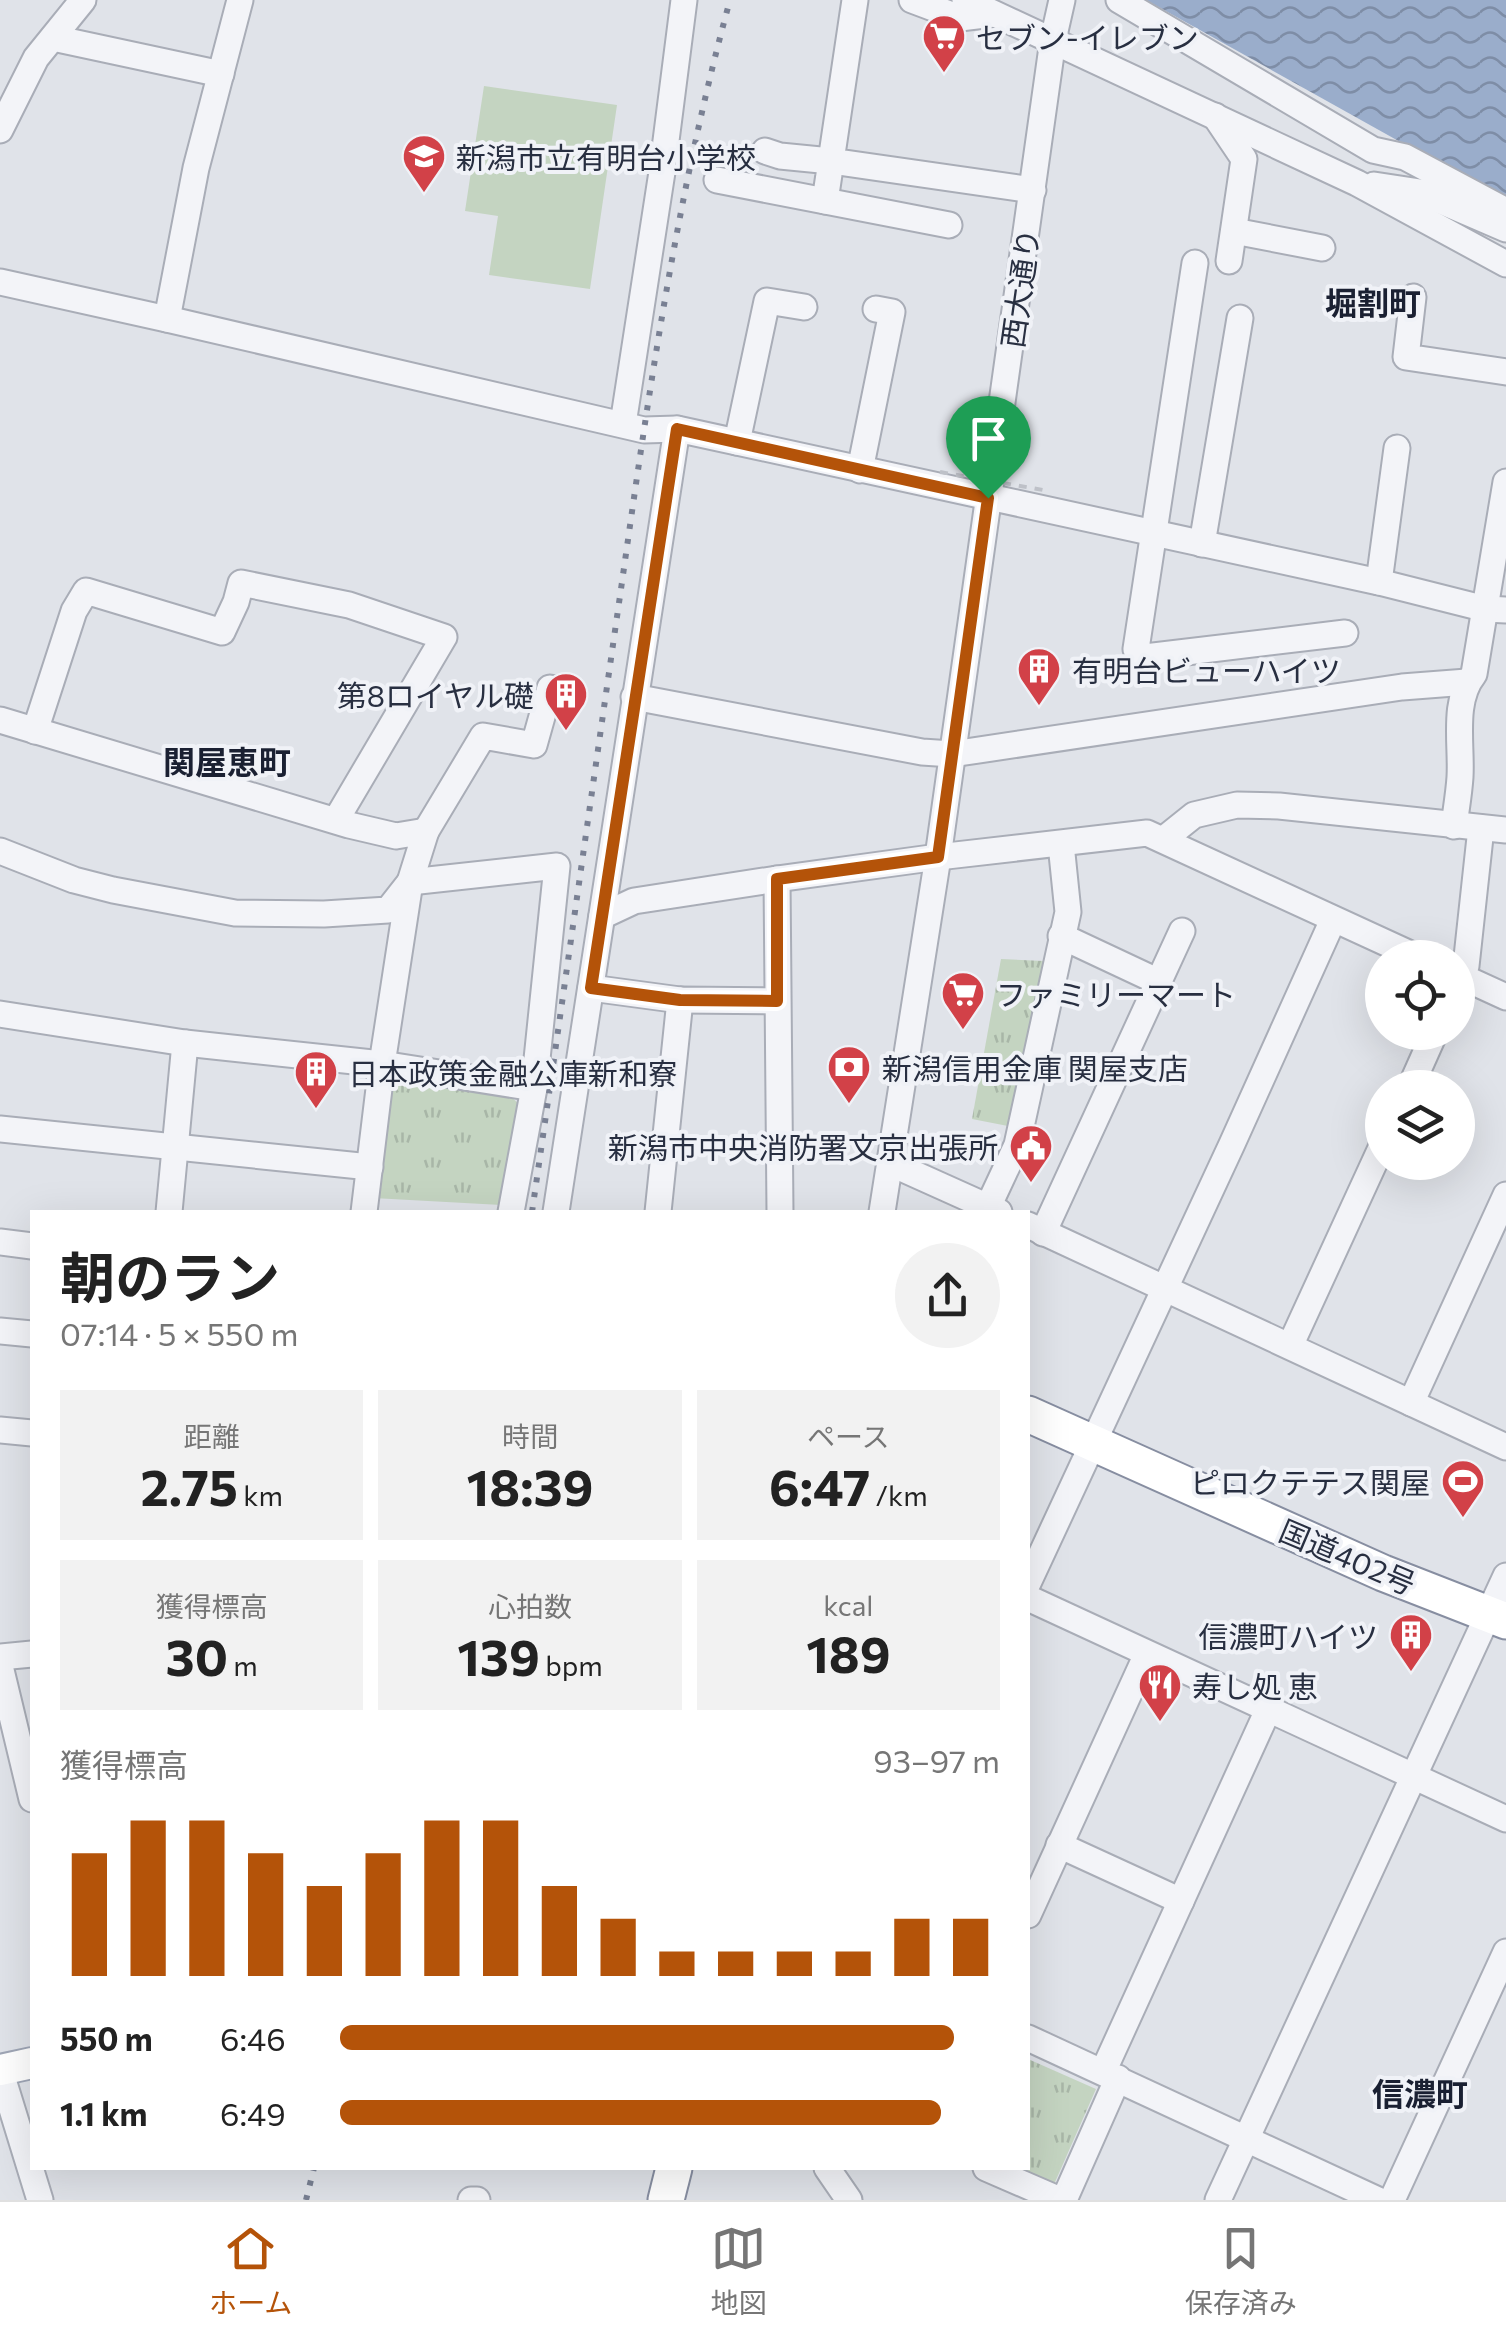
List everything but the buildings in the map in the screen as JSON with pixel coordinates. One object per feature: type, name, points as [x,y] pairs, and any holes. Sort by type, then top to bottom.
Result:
[{"type":"highway","name":"国道402号","points":[[1030,1415],[1382,1572],[1498,1618]]},
{"type":"highway","points":[[666,2200],[674,2170]]},
{"type":"main road","points":[[0,2070],[30,2063]]},
{"type":"street","points":[[0,130],[36,58],[83,0]]},
{"type":"street","points":[[167,319],[196,168],[240,0]]},
{"type":"street","points":[[624,424],[684,0]]},
{"type":"street","points":[[826,201],[855,0]]},
{"type":"street","points":[[912,0],[960,18],[993,14],[1058,19],[1215,116],[1357,183],[1506,264]]},
{"type":"street","points":[[964,0],[993,14]]},
{"type":"street","points":[[1118,0],[1373,150],[1405,157],[1506,211]]},
{"type":"street","name":"西大通り","points":[[882,1210],[938,857],[1058,19]]},
{"type":"street","points":[[52,38],[221,74]]},
{"type":"street","points":[[1215,116],[1244,159],[1230,261]]},
{"type":"street","points":[[765,151],[1033,190]]},
{"type":"street","points":[[717,180],[949,225]]},
{"type":"street","points":[[1357,183],[1420,192],[1506,229]]},
{"type":"street","points":[[1234,231],[1322,248]]},
{"type":"street","points":[[1195,263],[1136,649],[1144,656],[1345,633]]},
{"type":"street","points":[[0,282],[644,430],[677,429],[1496,610]]},
{"type":"street","points":[[1413,297],[1406,357],[1506,372]]},
{"type":"street","points":[[737,442],[767,301],[804,307]]},
{"type":"street","points":[[860,470],[892,312],[876,309]]},
{"type":"street","points":[[1202,544],[1240,318]]},
{"type":"street","points":[[556,1210],[677,429]]},
{"type":"street","points":[[1379,582],[1397,448]]},
{"type":"street","points":[[1454,826],[1460,776],[1458,728],[1467,682],[1474,674],[1496,610],[1506,482]]},
{"type":"street","points":[[35,731],[74,611],[86,591],[222,632],[241,583],[350,605],[444,637],[336,820]]},
{"type":"street","points":[[634,696],[922,752],[952,754],[1402,687],[1467,682]]},
{"type":"street","points":[[364,1210],[410,882],[426,831],[483,736],[534,745],[550,688]]},
{"type":"street","points":[[0,720],[396,836],[426,831]]},
{"type":"street","points":[[1164,838],[1194,815],[1237,805],[1493,828],[1471,940]]},
{"type":"street","points":[[602,916],[634,901],[777,879],[1147,833],[1378,940]]},
{"type":"street","points":[[890,1162],[994,1210],[1018,1145],[1068,912],[1060,844]]},
{"type":"street","points":[[0,850],[74,880],[235,912],[324,914],[388,910],[410,882],[557,866],[534,1088],[511,1210]]},
{"type":"street","points":[[777,879],[780,1210]]},
{"type":"street","points":[[1030,1579],[1334,920]]},
{"type":"street","points":[[1182,931],[1035,1229],[1506,1447]]},
{"type":"street","points":[[1061,936],[1159,982]]},
{"type":"street","points":[[1475,984],[1506,997]]},
{"type":"street","points":[[591,988],[680,1000],[777,1001]]},
{"type":"street","points":[[658,1210],[680,1000]]},
{"type":"street","points":[[0,1014],[184,1043],[382,1064],[534,1088]]},
{"type":"street","points":[[169,1210],[184,1043]]},
{"type":"street","points":[[0,1129],[370,1167]]},
{"type":"street","points":[[1290,1346],[1366,1180]]},
{"type":"street","points":[[1411,1403],[1506,1195]]},
{"type":"street","points":[[0,1242],[30,1246]]},
{"type":"street","points":[[0,1331],[30,1334]]},
{"type":"street","points":[[0,1430],[30,1433]]},
{"type":"street","points":[[1218,2200],[1414,1777],[1498,1618],[1506,1576]]},
{"type":"street","points":[[1030,1599],[1506,1819]]},
{"type":"street","points":[[0,1657],[30,1654]]},
{"type":"street","points":[[1030,1911],[1148,1654]]},
{"type":"street","points":[[0,1666],[30,1791]]},
{"type":"street","points":[[991,2170],[1062,2200],[1181,1901],[1268,1710]]},
{"type":"street","points":[[1060,1845],[1181,1901]]},
{"type":"street","points":[[1392,2200],[1506,1952]]},
{"type":"street","points":[[1030,2039],[1378,2200]]},
{"type":"street","points":[[0,2070],[33,2199]]},
{"type":"street","points":[[828,2170],[849,2200]]},
{"type":"path","points":[[940,472],[1043,490]]},
{"type":"green space","points":[[484,86],[617,105],[590,289],[489,275],[498,216],[465,211]]},
{"type":"green space","points":[[1001,959],[1044,961],[1013,1127],[972,1119]]},
{"type":"green space","points":[[394,1076],[507,1093],[520,1105],[501,1205],[373,1198],[388,1080]]},
{"type":"green space","points":[[1030,2060],[1096,2089],[1052,2189],[1009,2170],[1030,2170]]},
{"type":"water","points":[[1146,0],[1506,0],[1506,201]]},
{"type":"railway","points":[[532,1210],[654,367],[695,146],[730,0]]},
{"type":"railway","points":[[306,2200],[314,2170]]},
{"type":"place","name":"セブン-イレブン","points":[[944,74]]},
{"type":"place","name":"新潟市立有明台小学校","points":[[424,194]]},
{"type":"place","name":"有明台ビューハイツ","points":[[1039,707]]},
{"type":"place","name":"第8ロイヤル礎","points":[[566,732]]},
{"type":"place","name":"ファミリーマート","points":[[963,1031]]},
{"type":"place","name":"新潟信用金庫 関屋支店","points":[[849,1105]]},
{"type":"place","name":"日本政策金融公庫新和寮","points":[[316,1110]]},
{"type":"place","name":"新潟市中央消防署文京出張所","points":[[1031,1184]]},
{"type":"place","name":"ピロクテテス関屋","points":[[1463,1519]]},
{"type":"place","name":"信濃町ハイツ","points":[[1411,1673]]},
{"type":"place","name":"寿し処 恵","points":[[1160,1723]]},
{"type":"district","name":"堀割町","points":[[1373,302]]},
{"type":"district","name":"関屋恵町","points":[[227,761]]},
{"type":"district","name":"信濃町","points":[[1420,2093]]},
{"type":"route","points":[[677,429],[988,498],[938,857],[777,879],[777,1001],[680,1000],[591,988],[677,429]]}]
